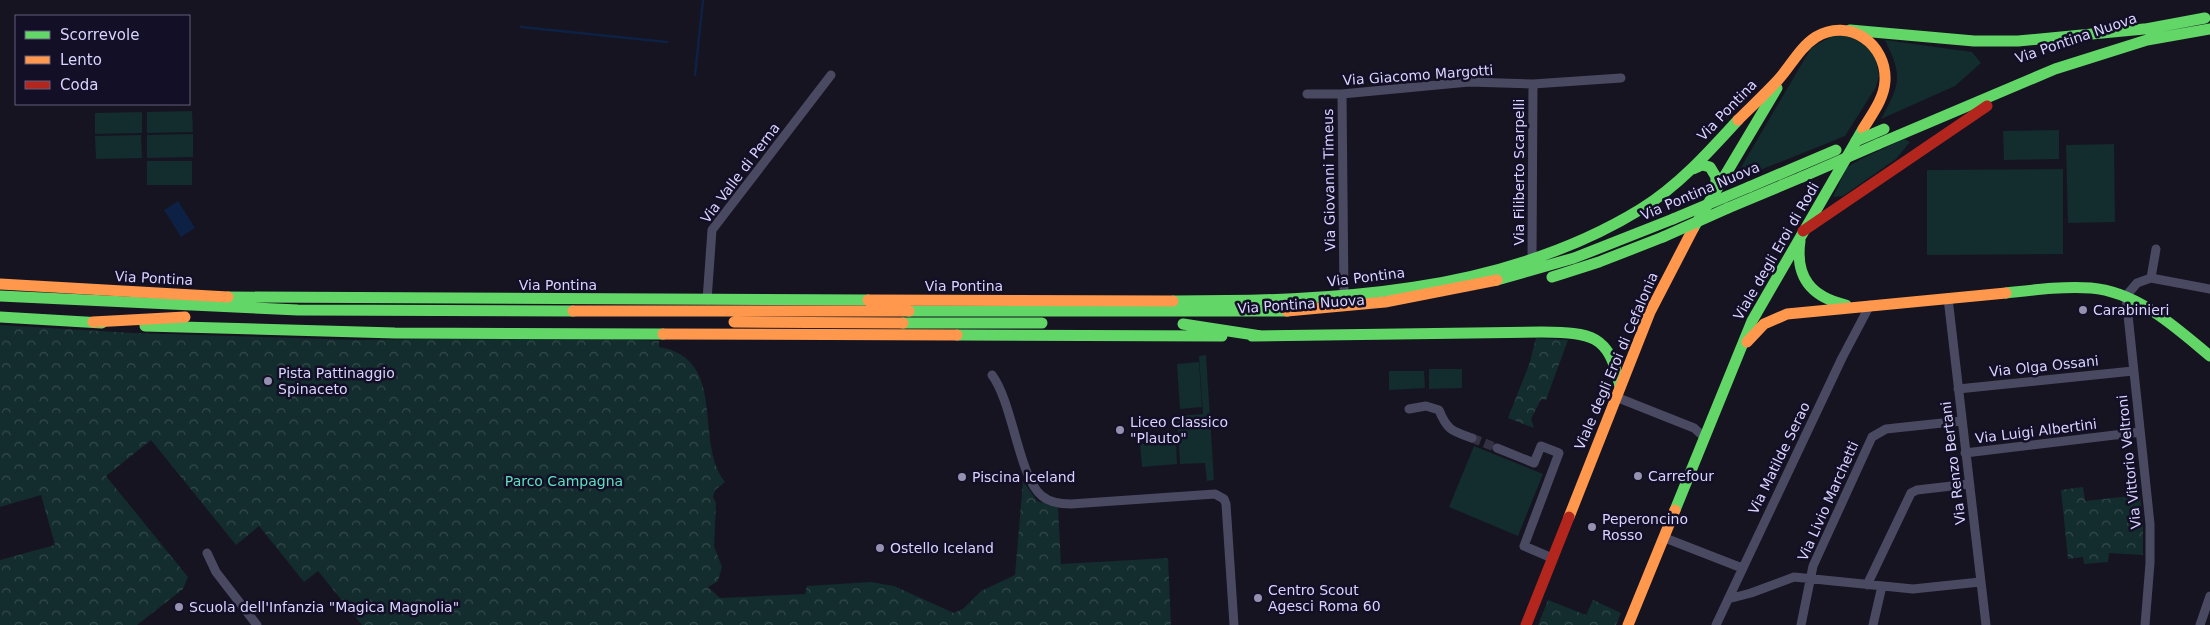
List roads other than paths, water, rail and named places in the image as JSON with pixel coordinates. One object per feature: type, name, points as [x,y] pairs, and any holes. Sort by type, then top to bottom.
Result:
[{"type":"main road","name":"Via Pontina Nuova","points":[[1180,320],[1338,308],[1469,287],[1560,263],[1673,219],[2062,56],[2144,29],[2210,17]]},
{"type":"main road","points":[[1845,30],[1974,41],[2018,41],[2144,29]]},
{"type":"main road","name":"Via Pontina Nuova","points":[[1476,296],[1535,282],[1599,262],[1663,237],[2054,69],[2147,40],[2210,29]]},
{"type":"main road","name":"Via Pontina","points":[[0,284],[186,295],[282,298],[1240,302],[1344,296],[1430,284],[1532,260],[1578,244],[1616,224],[1658,197],[1689,172],[1788,68],[1809,42],[1821,34],[1845,30]]},
{"type":"main road","name":"Viale degli Eroi di Rodi","points":[[1628,625],[1754,316],[1878,104],[1886,85],[1885,68],[1879,52],[1868,40],[1845,30]]},
{"type":"main road","name":"Viale degli Eroi di Cefalonia","points":[[1526,623],[1650,312],[1665,279],[1788,68]]},
{"type":"main road","points":[[1856,306],[1836,303],[1822,298],[1806,282],[1801,273],[1798,256],[1804,231],[2020,84]]},
{"type":"main road","points":[[1689,172],[1700,166],[1709,166],[1716,177],[1716,190]]},
{"type":"main road","points":[[1738,354],[1755,332],[1773,319],[1787,314],[1856,306],[2081,288],[2108,290],[2126,296],[2158,314],[2210,356]]},
{"type":"main road","name":"Via Pontina","points":[[0,296],[298,310],[1180,320]]},
{"type":"main road","name":"Via Pontina Nuova","points":[[1368,315],[1432,305]]},
{"type":"main road","points":[[0,306],[185,317],[378,320],[1054,323]]},
{"type":"main road","points":[[0,317],[262,331],[395,333],[1261,336],[1581,333],[1600,341],[1608,349],[1618,371],[1618,392]]},
{"type":"main road","points":[[93,322],[185,317]]},
{"type":"main road","name":"Via Pontina Nuova","points":[[1180,320],[1258,324]]},
{"type":"main road","points":[[1180,320],[1261,336]]},
{"type":"street","name":"Via Valle di Perna","points":[[707,300],[712,230],[831,75]]},
{"type":"street","name":"Via Giacomo Margotti","points":[[1307,94],[1342,94],[1469,82],[1533,84],[1621,78]]},
{"type":"street","name":"Via Filiberto Scarpelli","points":[[1532,260],[1533,84]]},
{"type":"street","name":"Via Giovanni Timeus","points":[[1342,94],[1344,296]]},
{"type":"street","points":[[2151,278],[2156,249]]},
{"type":"street","points":[[2126,296],[2137,283],[2151,278],[2210,289]]},
{"type":"street","name":"Via Vittorio Veltroni","points":[[2126,296],[2151,539],[2145,625]]},
{"type":"street","name":"Via Renzo Bertani","points":[[1948,298],[1986,625]]},
{"type":"street","name":"Via Matilde Serao","points":[[1716,625],[1842,358],[1870,305]]},
{"type":"street","name":"Via Olga Ossani","points":[[1958,390],[2133,371]]},
{"type":"street","points":[[992,375],[1002,392],[1031,480],[1042,496],[1052,501],[1071,504],[1215,494],[1224,498],[1226,504],[1234,625]]},
{"type":"street","points":[[1618,392],[1694,428],[1704,437]]},
{"type":"street","points":[[1409,409],[1426,406],[1440,410],[1445,424],[1450,430],[1472,438]]},
{"type":"street","name":"Via Livio Marchetti","points":[[1801,625],[1815,561],[1874,436],[1883,430],[1961,421]]},
{"type":"street","name":"Via Luigi Albertini","points":[[1965,453],[2140,432]]},
{"type":"street","points":[[1497,448],[1534,463],[1541,446],[1560,453],[1524,546],[1552,558]]},
{"type":"street","points":[[1868,585],[1912,493],[1969,484]]},
{"type":"street","points":[[1665,538],[1742,568]]},
{"type":"street","points":[[207,553],[216,572],[258,625]]},
{"type":"street","points":[[1728,599],[1789,578],[1929,588],[1980,582]]},
{"type":"street","points":[[1873,625],[1882,586]]},
{"type":"street","points":[[2200,625],[2210,596]]},
{"type":"water","points":[[178,201],[195,228],[181,237],[164,210]]},
{"type":"waterway","points":[[695,75],[703,0]]},
{"type":"waterway","points":[[521,27],[667,42]]},
{"type":"tunnel","points":[[1472,438],[1497,448]]},
{"type":"place","name":"Carabinieri","points":[[2083,310]]},
{"type":"place","name":"Pista Pattinaggio Spinaceto","points":[[268,381]]},
{"type":"place","name":"Liceo Classico \"Plauto\"","points":[[1120,430]]},
{"type":"place","name":"Carrefour","points":[[1638,476]]},
{"type":"place","name":"Piscina Iceland","points":[[962,477]]},
{"type":"place","name":"Peperoncino Rosso","points":[[1592,527]]},
{"type":"place","name":"Ostello Iceland","points":[[880,548]]},
{"type":"place","name":"Centro Scout Agesci Roma 60","points":[[1258,598]]},
{"type":"place","name":"Scuola dell'Infanzia \"Magica Magnolia\"","points":[[179,607]]},
{"type":"park label","name":"Parco Campagna","points":[[564,481]]}]
